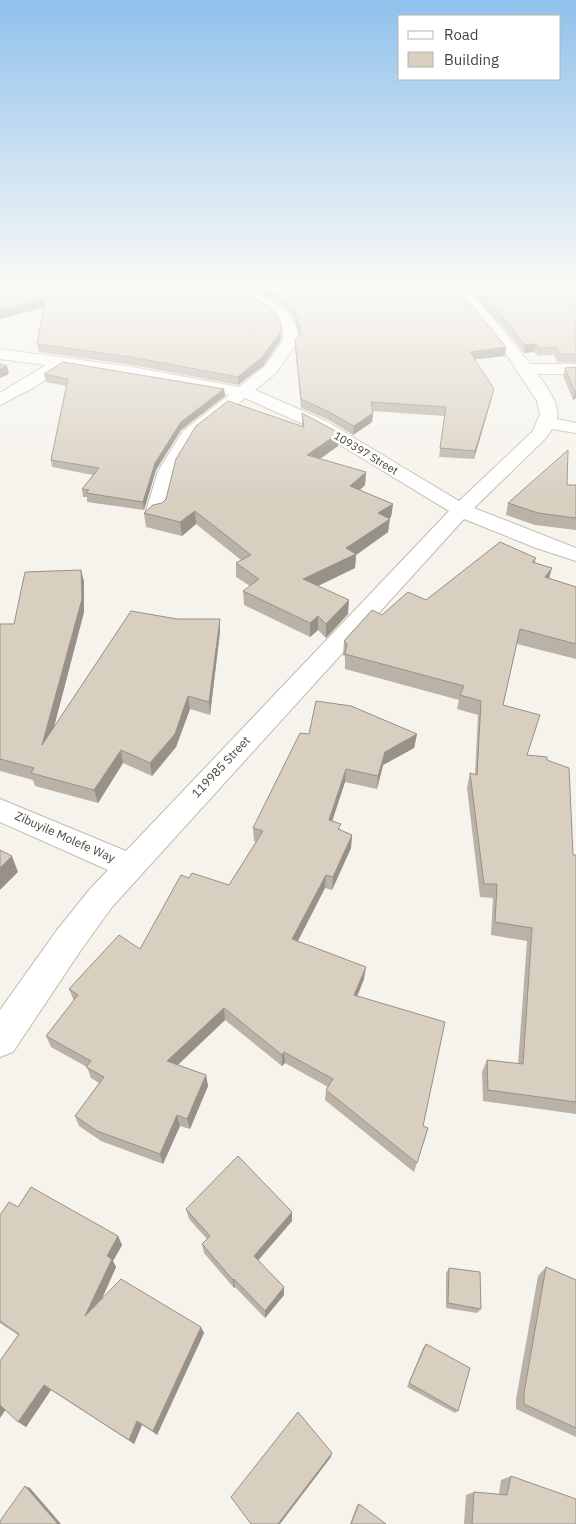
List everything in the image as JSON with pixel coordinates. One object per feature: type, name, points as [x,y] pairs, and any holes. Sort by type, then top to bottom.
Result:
[{"type":"street","name":"109397 Street","points":[[31,358],[132,372],[245,392],[268,400],[320,425],[461,510],[542,544],[576,555]]},
{"type":"street","points":[[156,511],[167,471],[189,435],[245,392],[270,370],[279,358]]},
{"type":"street","points":[[516,358],[546,400],[549,411],[547,423],[576,428]]},
{"type":"street","points":[[0,400],[27,385],[61,362]]},
{"type":"street","points":[[525,369],[576,369]]},
{"type":"street","name":"119985 Street","points":[[0,1040],[69,940],[101,898],[461,510],[539,435],[547,423]]},
{"type":"street","name":"Zibuyile Molefe Way","points":[[0,810],[131,866]]},
{"type":"building","points":[[137,358],[261,358],[238,377]]},
{"type":"building","points":[[297,358],[474,358],[494,389],[475,451],[440,448],[446,407],[371,402],[373,413],[354,426],[301,399]]},
{"type":"building","points":[[63,362],[224,389],[181,422],[155,463],[143,502],[86,493],[89,490],[82,489],[99,468],[51,460],[68,379],[44,374]]},
{"type":"building","points":[[0,364],[7,366],[0,369]]},
{"type":"building","points":[[576,367],[576,391],[575,392],[565,368]]},
{"type":"building","points":[[228,401],[304,427],[302,413],[339,433],[307,455],[366,472],[350,486],[393,504],[378,513],[390,519],[346,548],[356,554],[303,579],[349,600],[326,624],[318,616],[310,623],[243,591],[259,579],[236,563],[251,555],[195,511],[180,522],[144,513],[153,505],[162,503],[166,499],[176,459],[196,426]]},
{"type":"building","points":[[568,450],[567,485],[576,485],[576,518],[538,513],[508,503]]},
{"type":"building","points":[[500,542],[536,558],[532,562],[552,568],[545,577],[576,587],[576,644],[520,629],[503,705],[540,715],[527,755],[547,757],[547,760],[569,768],[573,855],[576,855],[576,1102],[488,1090],[487,1060],[523,1064],[532,928],[495,922],[497,884],[484,884],[470,773],[477,775],[481,701],[460,695],[464,686],[345,654],[347,644],[344,641],[372,610],[382,615],[408,592],[426,600]]},
{"type":"building","points":[[81,570],[82,599],[42,745],[131,611],[177,619],[220,619],[209,702],[188,696],[175,734],[150,763],[121,750],[94,790],[31,773],[34,768],[0,759],[0,624],[14,624],[25,572]]},
{"type":"building","points":[[316,701],[351,706],[417,734],[385,752],[378,776],[346,769],[329,820],[341,824],[338,829],[352,835],[333,877],[326,875],[292,939],[366,967],[354,995],[445,1022],[423,1126],[428,1128],[417,1163],[326,1090],[333,1079],[284,1052],[282,1055],[224,1008],[167,1061],[206,1075],[187,1119],[177,1115],[160,1154],[97,1131],[75,1116],[104,1077],[86,1067],[91,1061],[46,1036],[78,995],[69,989],[119,935],[140,949],[181,875],[189,878],[192,873],[229,885],[263,831],[253,828],[300,733],[309,734]]},
{"type":"building","points":[[0,850],[12,856],[0,868]]},
{"type":"building","points":[[238,1156],[292,1212],[254,1256],[284,1287],[265,1311],[233,1280],[202,1244],[210,1236],[186,1209]]},
{"type":"building","points":[[31,1187],[118,1236],[107,1256],[112,1259],[85,1316],[121,1279],[201,1327],[153,1431],[137,1421],[129,1440],[44,1385],[18,1422],[0,1405],[0,1361],[19,1334],[0,1321],[0,1215],[9,1202],[18,1207]]},
{"type":"building","points":[[546,1267],[576,1280],[576,1428],[524,1404],[524,1393]]},
{"type":"building","points":[[449,1268],[480,1272],[481,1309],[448,1303]]},
{"type":"building","points":[[426,1344],[470,1368],[458,1411],[409,1383]]},
{"type":"building","points":[[298,1412],[332,1453],[278,1524],[251,1524],[231,1497]]},
{"type":"building","points":[[511,1476],[576,1499],[576,1524],[472,1524],[474,1492],[507,1495]]},
{"type":"building","points":[[25,1486],[58,1524],[0,1524],[0,1521]]},
{"type":"building","points":[[359,1504],[386,1524],[351,1524]]}]
